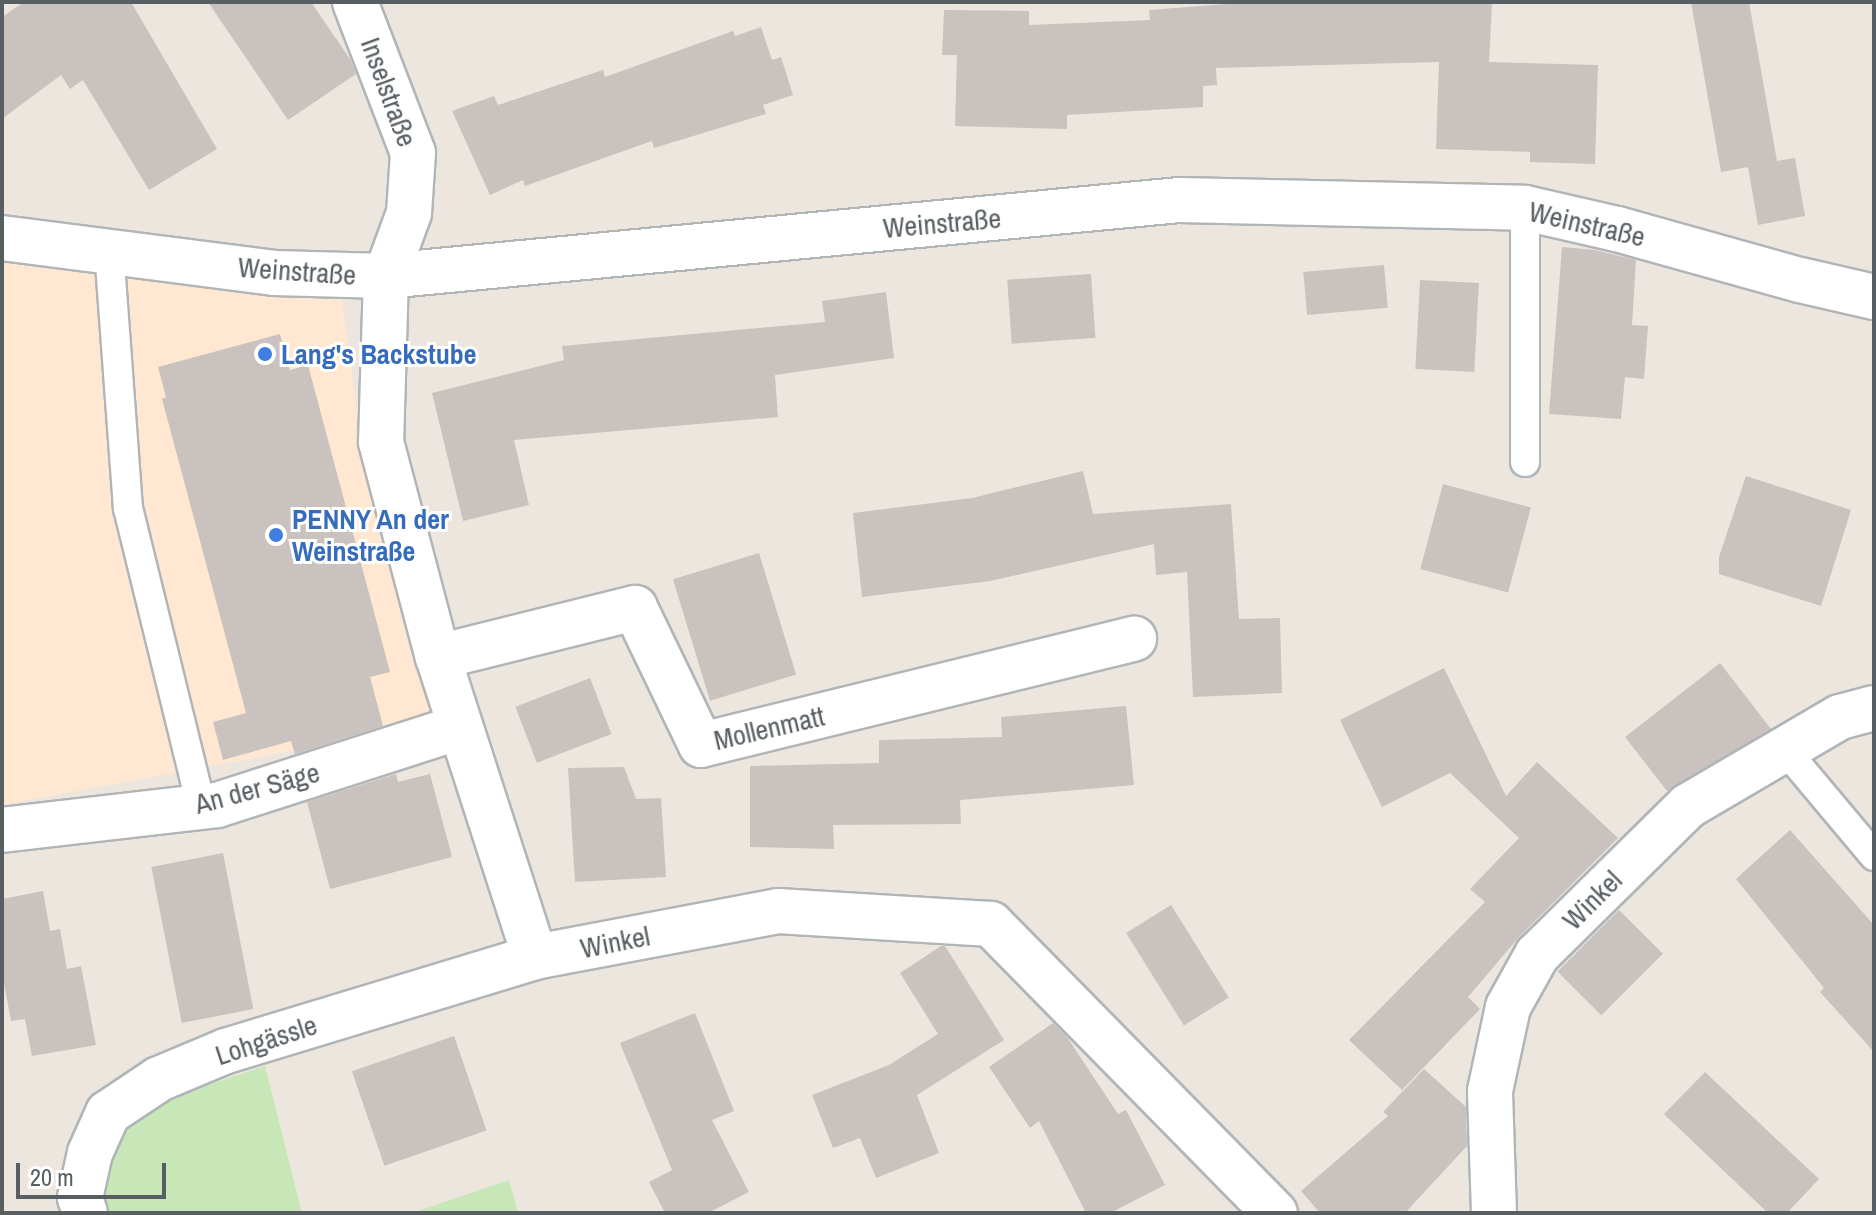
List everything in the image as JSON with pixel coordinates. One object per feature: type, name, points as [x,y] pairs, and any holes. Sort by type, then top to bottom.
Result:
[{"type":"street","name":"Inselstraße","points":[[355,2],[413,153],[409,213],[386,276]]},
{"type":"street","name":"Weinstraße","points":[[2,238],[274,273],[386,276],[1180,200],[1525,208],[1874,297]]},
{"type":"street","points":[[386,276],[381,442],[438,657],[535,957]]},
{"type":"street","name":"Mollenmatt","points":[[438,657],[635,608],[701,745],[1134,639]]},
{"type":"street","name":"Winkel","points":[[1494,1213],[1490,1091],[1508,1007],[1537,955],[1688,806],[1840,717],[1874,708]]},
{"type":"street","name":"An der Säge","points":[[2,830],[217,805],[460,727]]},
{"type":"street","name":"Winkel","points":[[535,957],[778,911],[991,924],[1275,1213]]},
{"type":"street","name":"Lohgässle","points":[[85,1213],[80,1198],[90,1153],[108,1113],[159,1079],[226,1051],[535,957]]},
{"type":"lane","points":[[1525,208],[1525,462]]},
{"type":"lane","points":[[109,250],[128,508],[201,806]]},
{"type":"lane","points":[[1786,751],[1874,856]]},
{"type":"shaded area","points":[[2,260],[341,292],[361,442],[434,724],[2,805]]},
{"type":"green space","points":[[265,1066],[302,1213],[104,1213],[95,1177],[113,1136],[158,1101]]},
{"type":"green space","points":[[509,1180],[518,1213],[412,1213]]},
{"type":"building","points":[[24,2],[131,2],[217,149],[149,190],[83,80],[70,89],[61,75],[2,119],[2,17]]},
{"type":"building","points":[[208,2],[311,2],[350,59],[356,74],[288,120]]},
{"type":"building","points":[[1253,2],[1492,4],[1489,62],[1598,65],[1595,164],[1530,162],[1530,152],[1436,149],[1439,62],[1216,68],[1217,85],[1203,86],[1203,107],[1067,115],[1067,129],[955,126],[957,55],[942,55],[944,10],[1029,11],[1029,25],[1150,20],[1149,10]]},
{"type":"building","points":[[1691,2],[1749,2],[1777,161],[1795,158],[1805,216],[1758,225],[1748,167],[1721,172]]},
{"type":"building","points":[[761,27],[772,60],[781,57],[793,95],[763,105],[766,114],[654,148],[652,141],[525,186],[523,180],[490,195],[452,111],[494,96],[498,105],[603,70],[605,77],[733,31],[735,36]]},
{"type":"building","points":[[1562,247],[1595,250],[1636,260],[1632,325],[1648,326],[1644,379],[1625,377],[1621,419],[1549,414]]},
{"type":"building","points":[[1384,265],[1388,308],[1307,315],[1303,272]]},
{"type":"building","points":[[1091,274],[1095,338],[1012,344],[1007,280]]},
{"type":"building","points":[[1420,280],[1479,283],[1474,372],[1415,369]]},
{"type":"building","points":[[886,292],[894,358],[775,375],[778,417],[514,440],[529,505],[463,521],[432,393],[564,360],[562,346],[825,322],[822,301]]},
{"type":"building","name":"PENNY An der Weinstraße","points":[[280,334],[290,370],[308,365],[390,672],[370,677],[383,726],[295,754],[291,741],[223,760],[213,722],[246,713],[162,399],[166,397],[158,367]]},
{"type":"building","points":[[1083,471],[1093,514],[1231,504],[1239,619],[1280,618],[1282,693],[1193,697],[1187,572],[1156,575],[1154,544],[990,581],[862,597],[853,513],[972,498]]},
{"type":"building","points":[[1746,476],[1851,510],[1821,606],[1719,574],[1719,557]]},
{"type":"building","points":[[1443,484],[1531,508],[1508,593],[1420,569]]},
{"type":"building","points":[[759,553],[796,674],[710,701],[673,579]]},
{"type":"building","points":[[1720,663],[1771,729],[1667,791],[1625,737]]},
{"type":"building","points":[[1444,668],[1506,796],[1537,762],[1618,838],[1519,937],[1468,997],[1480,1009],[1402,1090],[1349,1040],[1485,902],[1470,889],[1519,838],[1450,773],[1382,807],[1340,720]]},
{"type":"building","points":[[590,678],[612,734],[537,763],[515,707]]},
{"type":"building","points":[[1126,706],[1134,785],[960,800],[961,824],[833,825],[834,849],[750,847],[750,766],[879,763],[879,740],[1002,737],[1001,717]]},
{"type":"building","points":[[624,767],[636,799],[661,798],[666,877],[575,882],[568,768]]},
{"type":"building","points":[[396,774],[398,782],[430,774],[452,857],[330,889],[307,802]]},
{"type":"building","points":[[1790,830],[1874,925],[1874,1052],[1820,992],[1824,988],[1736,879]]},
{"type":"building","points":[[223,853],[253,1009],[182,1023],[151,867]]},
{"type":"building","points":[[43,891],[50,931],[60,929],[67,969],[81,966],[96,1045],[32,1056],[25,1019],[11,1021],[2,973],[2,899]]},
{"type":"building","points":[[1171,905],[1229,997],[1184,1026],[1126,933]]},
{"type":"building","points":[[1619,910],[1663,954],[1601,1015],[1557,972]]},
{"type":"building","points":[[945,946],[1004,1040],[917,1095],[939,1153],[876,1178],[860,1138],[833,1148],[812,1095],[889,1065],[938,1034],[900,973]]},
{"type":"building","points":[[695,1013],[734,1111],[712,1120],[749,1192],[708,1213],[665,1213],[649,1182],[672,1170],[620,1043]]},
{"type":"building","points":[[1053,1023],[1067,1037],[1118,1114],[1126,1110],[1165,1185],[1110,1213],[1086,1213],[1039,1121],[1030,1128],[989,1067]]},
{"type":"building","points":[[454,1036],[487,1131],[384,1166],[352,1071]]},
{"type":"building","points":[[1424,1069],[1466,1107],[1467,1146],[1405,1213],[1320,1213],[1301,1191],[1388,1116],[1383,1112]]},
{"type":"building","points":[[1705,1072],[1819,1179],[1787,1213],[1768,1213],[1664,1114]]},
{"type":"place","name":"Lang's Backstube","points":[[265,354]]},
{"type":"place","name":"PENNY An der Weinstraße","points":[[276,535]]}]
